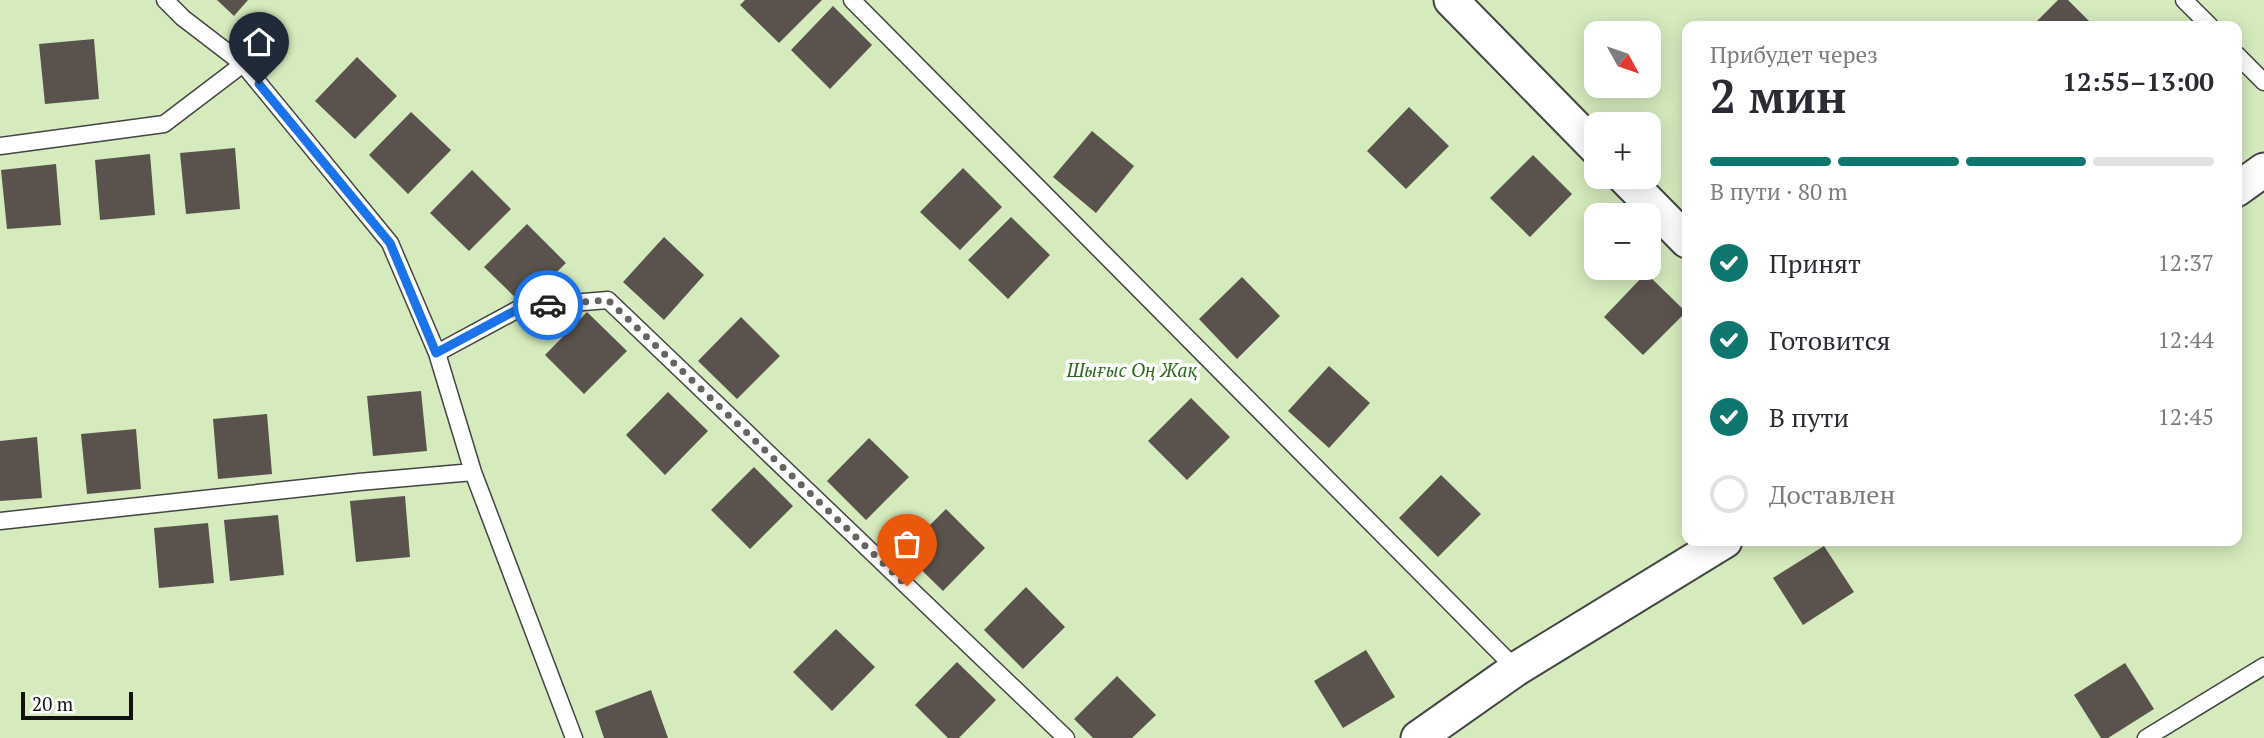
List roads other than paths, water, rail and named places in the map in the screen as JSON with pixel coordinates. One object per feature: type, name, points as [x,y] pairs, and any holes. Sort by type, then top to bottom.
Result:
[{"type":"street","points":[[1451,0],[1584,136]]},
{"type":"street","points":[[2242,186],[2264,170]]},
{"type":"street","points":[[1636,189],[1682,236]]},
{"type":"street","points":[[1418,738],[1516,669],[1717,546]]},
{"type":"lane","points":[[165,0],[183,18],[243,64],[390,243],[436,353],[473,472],[574,738]]},
{"type":"lane","points":[[852,0],[1516,669]]},
{"type":"lane","points":[[2184,0],[2205,21]]},
{"type":"lane","points":[[2242,60],[2264,82]]},
{"type":"lane","points":[[0,146],[164,124],[243,64]]},
{"type":"lane","points":[[436,353],[522,307],[608,300],[1066,738]]},
{"type":"lane","points":[[0,521],[473,472]]},
{"type":"lane","points":[[2146,738],[2264,666]]},
{"type":"park label","name":"Шығыс Оң Жақ","points":[[1132,369]]}]
